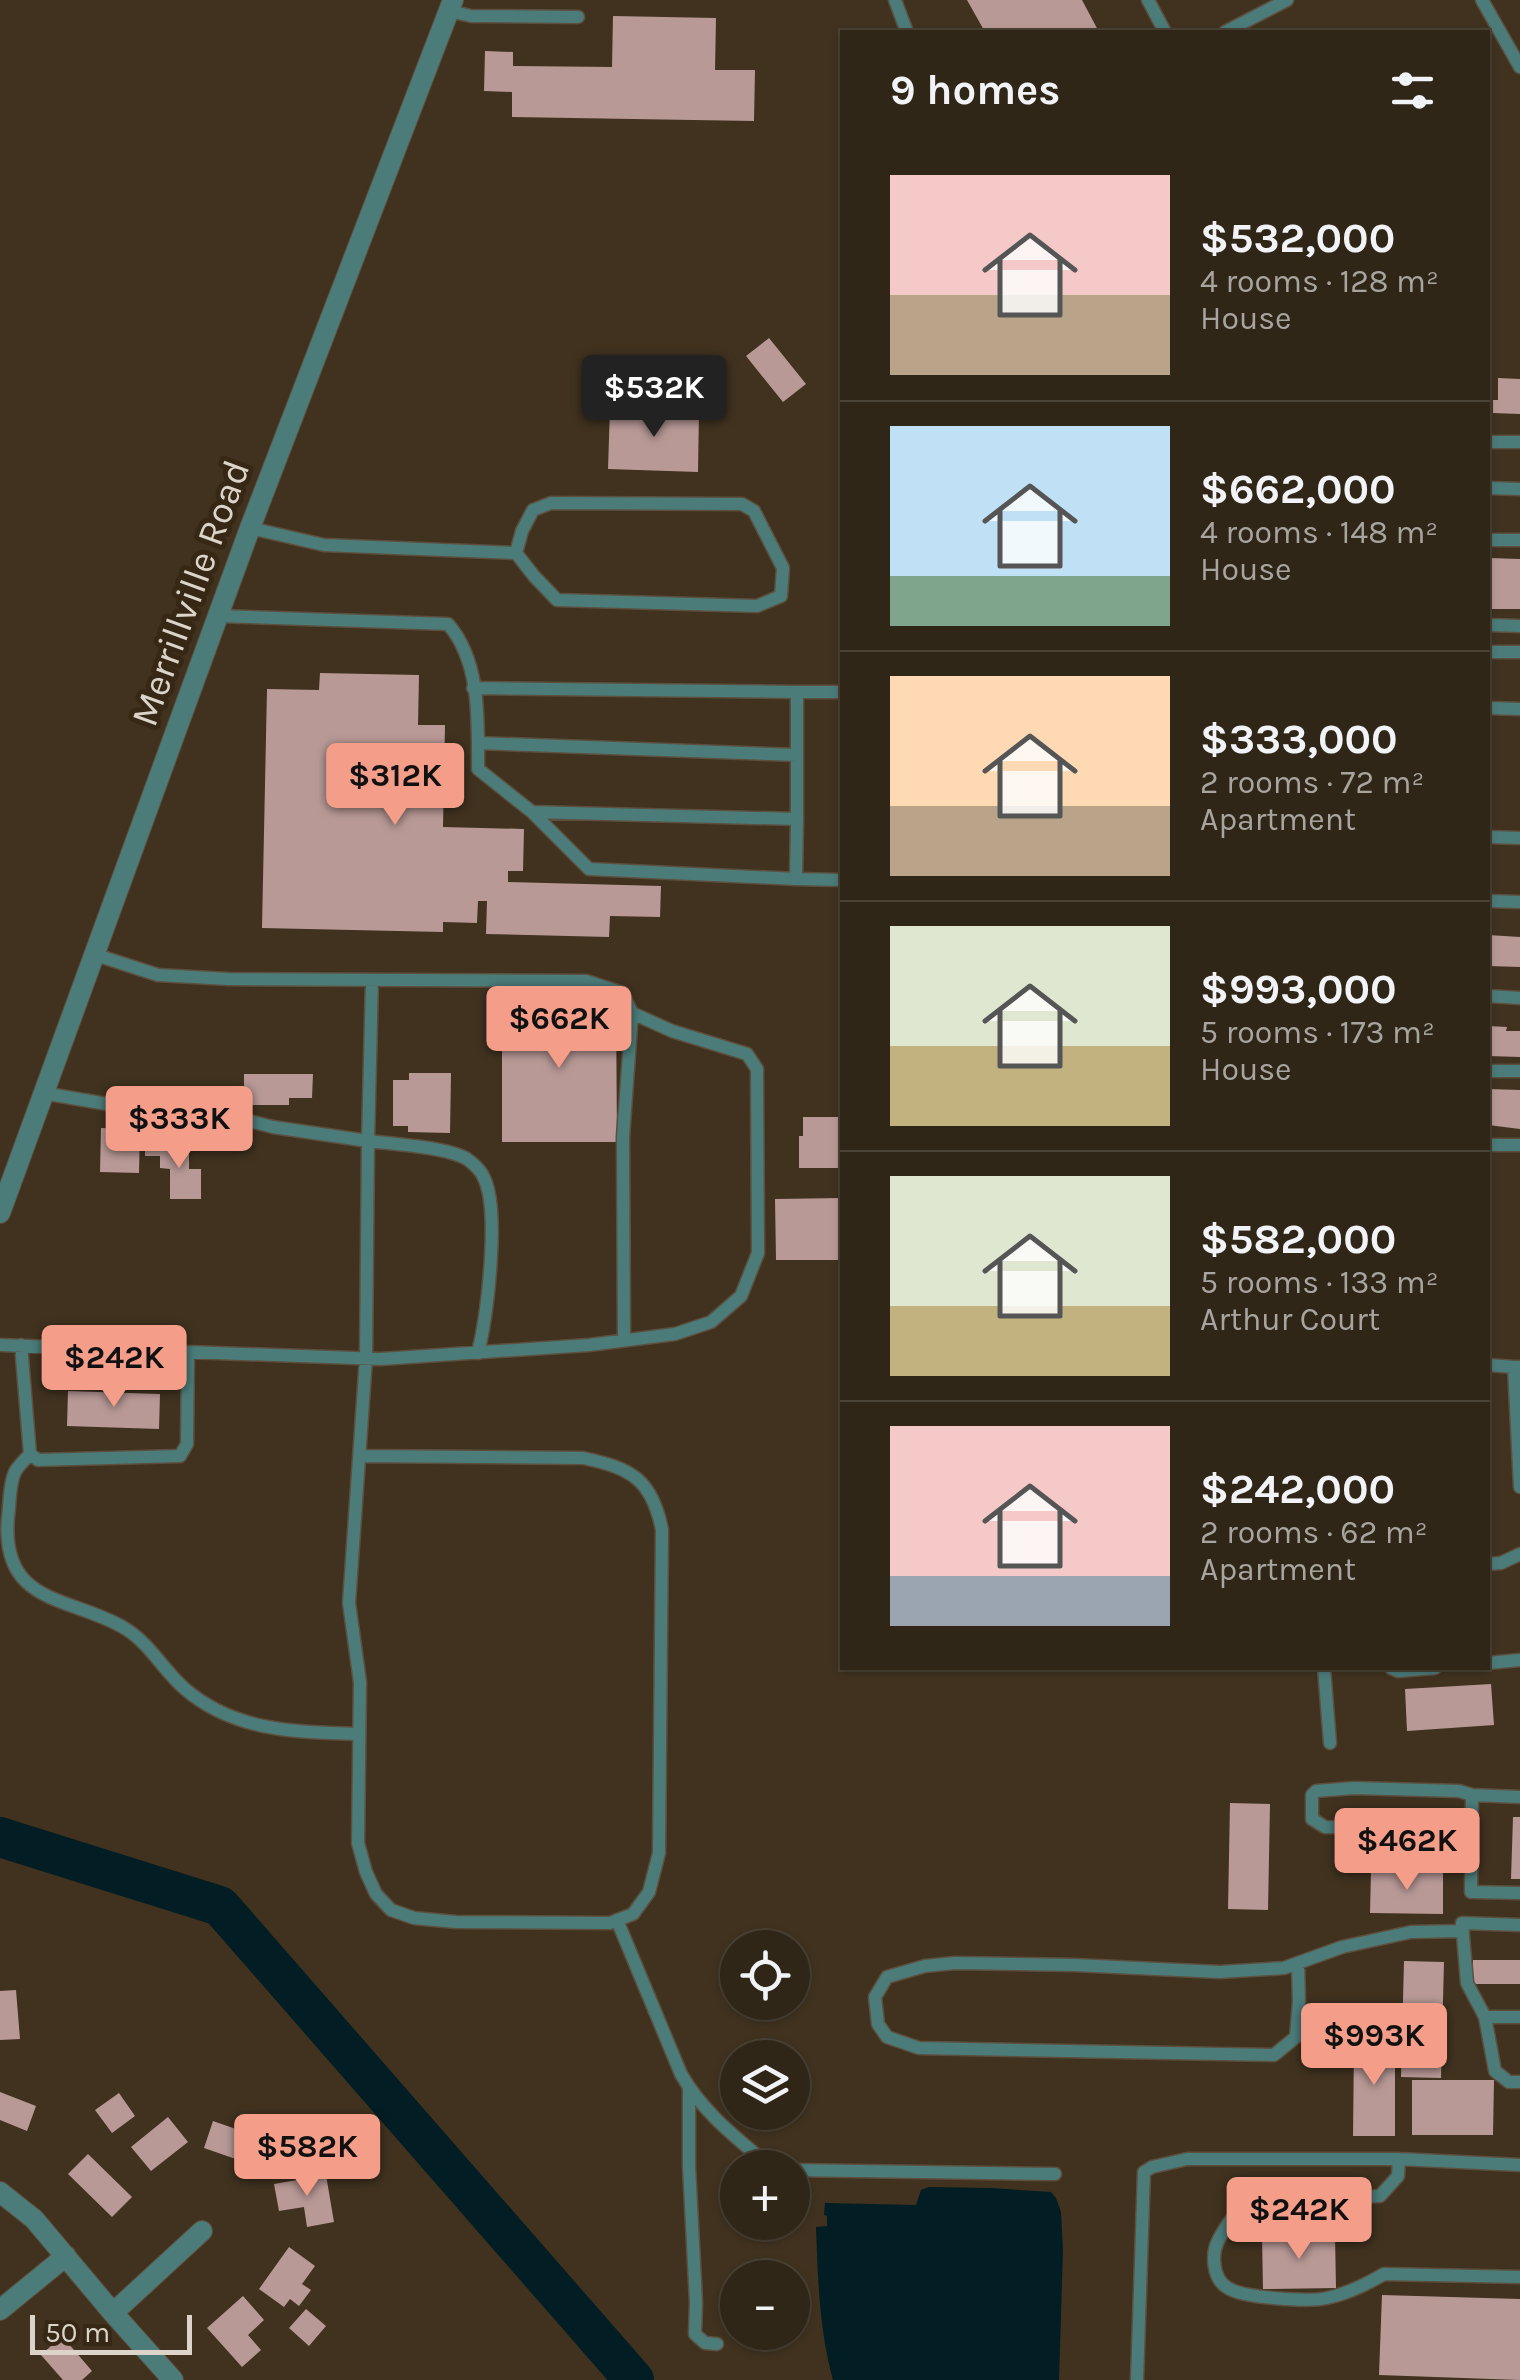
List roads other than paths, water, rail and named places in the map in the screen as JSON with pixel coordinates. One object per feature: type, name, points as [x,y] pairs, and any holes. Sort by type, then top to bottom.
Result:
[{"type":"street","name":"Merrillville Road","points":[[0,1213],[250,528],[451,6]]},
{"type":"street","points":[[0,2192],[34,2219],[174,2380]]},
{"type":"street","points":[[113,2313],[202,2231]]},
{"type":"street","points":[[0,2310],[66,2256]]},
{"type":"lane","points":[[895,0],[906,30]]},
{"type":"lane","points":[[1148,0],[1164,30]]},
{"type":"lane","points":[[1230,30],[1287,0]]},
{"type":"lane","points":[[1482,0],[1520,67]]},
{"type":"lane","points":[[451,6],[471,16],[578,17]]},
{"type":"lane","points":[[1490,442],[1520,442]]},
{"type":"lane","points":[[1490,488],[1520,489]]},
{"type":"lane","points":[[551,502],[742,504],[754,511],[783,568],[781,596],[757,606],[557,600],[516,552],[533,510],[551,502]]},
{"type":"lane","points":[[250,528],[324,545],[516,552]]},
{"type":"lane","points":[[1490,540],[1520,540]]},
{"type":"lane","points":[[218,616],[448,624],[466,656],[474,688],[478,769],[532,812],[589,869],[840,880]]},
{"type":"lane","points":[[1490,625],[1520,626]]},
{"type":"lane","points":[[1490,652],[1520,652]]},
{"type":"lane","points":[[474,688],[840,692]]},
{"type":"lane","points":[[796,879],[797,692]]},
{"type":"lane","points":[[1490,708],[1520,709]]},
{"type":"lane","points":[[478,742],[797,755]]},
{"type":"lane","points":[[532,812],[797,819]]},
{"type":"lane","points":[[1490,838],[1520,838]]},
{"type":"lane","points":[[1490,901],[1520,902]]},
{"type":"lane","points":[[93,954],[158,975],[228,979],[586,981],[623,992],[632,1013],[623,1137],[624,1340]]},
{"type":"lane","points":[[360,1456],[583,1458],[615,1465],[642,1483],[658,1508],[662,1530],[659,1852],[649,1892],[633,1914],[610,1923],[414,1918],[391,1910],[376,1894],[366,1872],[358,1842],[360,1682],[349,1602],[366,1358],[372,980]]},
{"type":"lane","points":[[1490,996],[1520,998]]},
{"type":"lane","points":[[0,1345],[366,1358],[624,1340],[675,1334],[711,1322],[741,1296],[758,1253],[757,1069],[747,1054],[672,1031],[632,1013]]},
{"type":"lane","points":[[1490,1071],[1520,1072]]},
{"type":"lane","points":[[43,1093],[107,1104],[206,1110],[273,1126],[447,1152],[467,1159],[482,1174],[490,1196],[490,1268],[478,1353]]},
{"type":"lane","points":[[1490,1144],[1520,1145]]},
{"type":"lane","points":[[22,1345],[30,1454],[15,1472],[5,1532],[7,1552],[17,1574],[32,1590],[56,1602],[109,1618],[133,1634],[184,1688],[235,1720],[268,1728],[359,1734]]},
{"type":"lane","points":[[30,1454],[38,1460],[180,1456],[187,1444],[188,1352]]},
{"type":"lane","points":[[1490,1365],[1517,1367],[1520,1486]]},
{"type":"lane","points":[[1490,1564],[1520,1554]]},
{"type":"lane","points":[[1490,1663],[1520,1660]]},
{"type":"lane","points":[[1324,1670],[1330,1743]]},
{"type":"lane","points":[[1472,1831],[1325,1827],[1312,1819],[1312,1795],[1316,1791],[1354,1788],[1459,1790],[1472,1796],[1520,1797]]},
{"type":"lane","points":[[1472,1796],[1471,1892],[1520,1893]]},
{"type":"lane","points":[[618,1920],[689,2089],[705,2110],[751,2150]]},
{"type":"lane","points":[[1520,1925],[1462,1923],[1467,1983],[1484,2018],[1495,2071],[1509,2082],[1520,2082]]},
{"type":"lane","points":[[1298,1963],[1300,2002],[1296,2037],[1274,2055],[919,2048],[887,2037],[878,2024],[875,1997],[887,1977],[925,1966],[1074,1965],[1220,1972],[1284,1968],[1342,1947],[1411,1932],[1463,1931]]},
{"type":"lane","points":[[1484,2018],[1520,2017]]},
{"type":"lane","points":[[689,2089],[688,2166],[696,2334],[705,2343],[717,2344]]},
{"type":"lane","points":[[1137,2380],[1144,2172],[1152,2166],[1187,2159],[1398,2159],[1520,2166]]},
{"type":"lane","points":[[1398,2159],[1398,2176],[1380,2196],[1266,2202],[1240,2210],[1214,2247],[1214,2265],[1220,2281],[1228,2289],[1254,2296],[1324,2299],[1384,2274],[1520,2277]]},
{"type":"lane","points":[[810,2170],[1056,2174]]},
{"type":"water","points":[[929,2187],[1051,2192],[1056,2198],[1061,2212],[1063,2250],[1059,2380],[833,2380],[822,2323],[816,2227],[827,2226],[825,2203],[916,2205],[921,2190]]},
{"type":"waterway","points":[[0,1837],[220,1906],[634,2380]]}]
